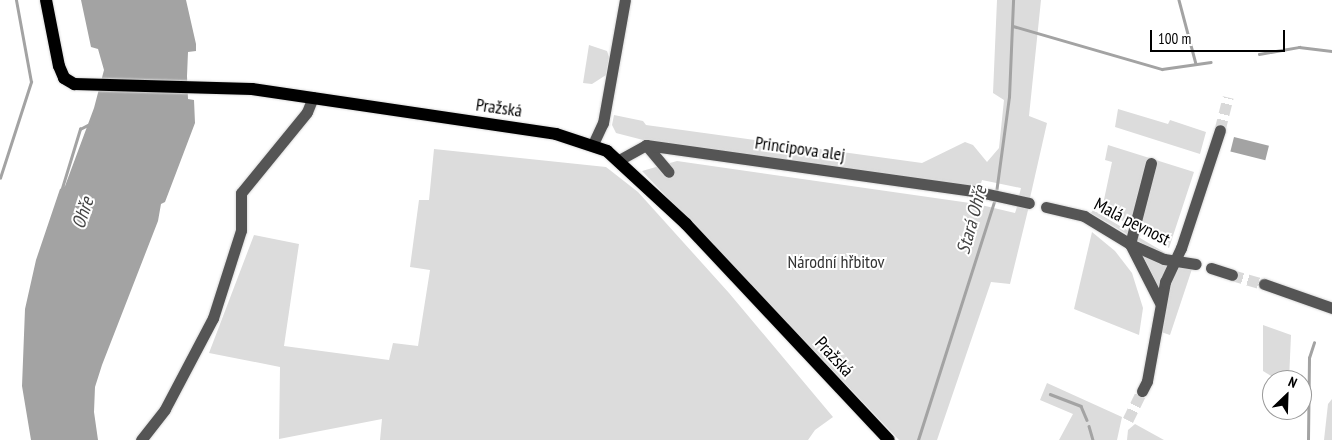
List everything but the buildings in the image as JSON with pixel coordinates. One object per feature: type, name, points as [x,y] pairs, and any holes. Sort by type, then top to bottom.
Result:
[{"type":"main road","name":"Pražská","points":[[46,0],[61,72],[70,82],[82,84],[199,85],[313,97],[556,134],[593,144],[619,160],[686,224],[889,440]]},
{"type":"street","points":[[593,144],[602,123],[625,0]]},
{"type":"street","points":[[141,440],[165,409],[213,318],[241,230],[241,193],[307,112],[313,97]]},
{"type":"street","points":[[1142,391],[1156,338],[1160,303],[1173,262],[1181,248],[1220,130]]},
{"type":"street","points":[[619,160],[646,145],[669,172]]},
{"type":"street","name":"Principova alej","points":[[646,145],[979,192],[1029,203]]},
{"type":"street","points":[[1151,163],[1130,244],[1160,303]]},
{"type":"street","name":"Malá pevnost","points":[[1046,207],[1084,216],[1130,244],[1173,262],[1196,264]]},
{"type":"street","points":[[1211,268],[1232,275]]},
{"type":"street","points":[[1264,284],[1332,308]]},
{"type":"green space","points":[[997,0],[1041,0],[1029,116],[1047,123],[1030,198],[1019,196],[1021,188],[982,180],[980,187],[647,141],[616,133],[612,125],[614,115],[643,121],[646,125],[922,163],[965,142],[973,145],[987,162],[999,148],[1004,100],[993,93]]},
{"type":"green space","points":[[589,45],[607,51],[609,57],[606,75],[592,84],[583,83]]},
{"type":"green space","points":[[1118,109],[1168,124],[1170,120],[1206,132],[1200,154],[1115,127]]},
{"type":"green space","points":[[1108,145],[1194,172],[1169,248],[1102,209],[1112,162],[1105,160]]},
{"type":"green space","points":[[434,149],[606,167],[638,192],[729,293],[833,417],[815,430],[808,440],[380,440],[382,419],[279,439],[280,367],[209,353],[254,235],[299,244],[284,346],[389,360],[393,343],[418,346],[430,270],[410,267],[419,200],[429,200]]},
{"type":"green space","name":"Národní hřbitov","points":[[677,161],[977,204],[1015,213],[1018,204],[1029,206],[1010,284],[991,282],[937,440],[899,440],[642,171]]},
{"type":"green space","points":[[1093,210],[1167,254],[1166,257],[1091,213]]},
{"type":"green space","points":[[1092,232],[1115,251],[1132,273],[1143,308],[1139,335],[1074,309]]},
{"type":"green space","points":[[1145,255],[1167,266],[1160,290],[1143,256]]},
{"type":"green space","points":[[1177,264],[1193,266],[1170,335],[1161,332],[1164,302]]},
{"type":"green space","points":[[1263,325],[1291,335],[1289,370],[1263,370]]},
{"type":"green space","points":[[1047,383],[1122,417],[1117,440],[1059,440],[1073,414],[1040,400]]},
{"type":"green space","points":[[1332,399],[1332,440],[1324,440],[1328,404]]},
{"type":"green space","points":[[1135,424],[1164,440],[1127,440],[1128,430]]},
{"type":"water","name":"Ohře","points":[[81,0],[186,0],[196,44],[196,51],[188,52],[187,76],[188,99],[194,100],[195,123],[165,202],[161,204],[158,221],[95,387],[94,412],[98,440],[31,440],[22,386],[25,309],[36,260],[60,189],[65,186],[94,108],[104,70],[98,49],[91,47]]},
{"type":"water","points":[[1234,137],[1269,146],[1265,160],[1230,152]]},
{"type":"waterway","points":[[0,178],[31,82],[16,0]]},
{"type":"waterway","name":"Stará Ohře","points":[[996,193],[1009,97],[1013,0]]},
{"type":"waterway","points":[[1179,0],[1196,64]]},
{"type":"waterway","points":[[1013,26],[1162,69],[1211,62]]},
{"type":"waterway","points":[[1259,54],[1299,47],[1332,51]]},
{"type":"waterway","points":[[62,188],[80,129],[88,125]]},
{"type":"waterway","name":"Stará Ohře","points":[[918,440],[995,198]]},
{"type":"waterway","points":[[1308,440],[1309,358],[1314,343]]},
{"type":"waterway","points":[[1050,394],[1081,406],[1087,420]]},
{"type":"waterway","points":[[1089,426],[1093,440]]},
{"type":"tunnel","points":[[1220,130],[1228,97]]},
{"type":"tunnel","points":[[1232,275],[1264,284]]},
{"type":"tunnel","points":[[1128,420],[1142,391]]}]
